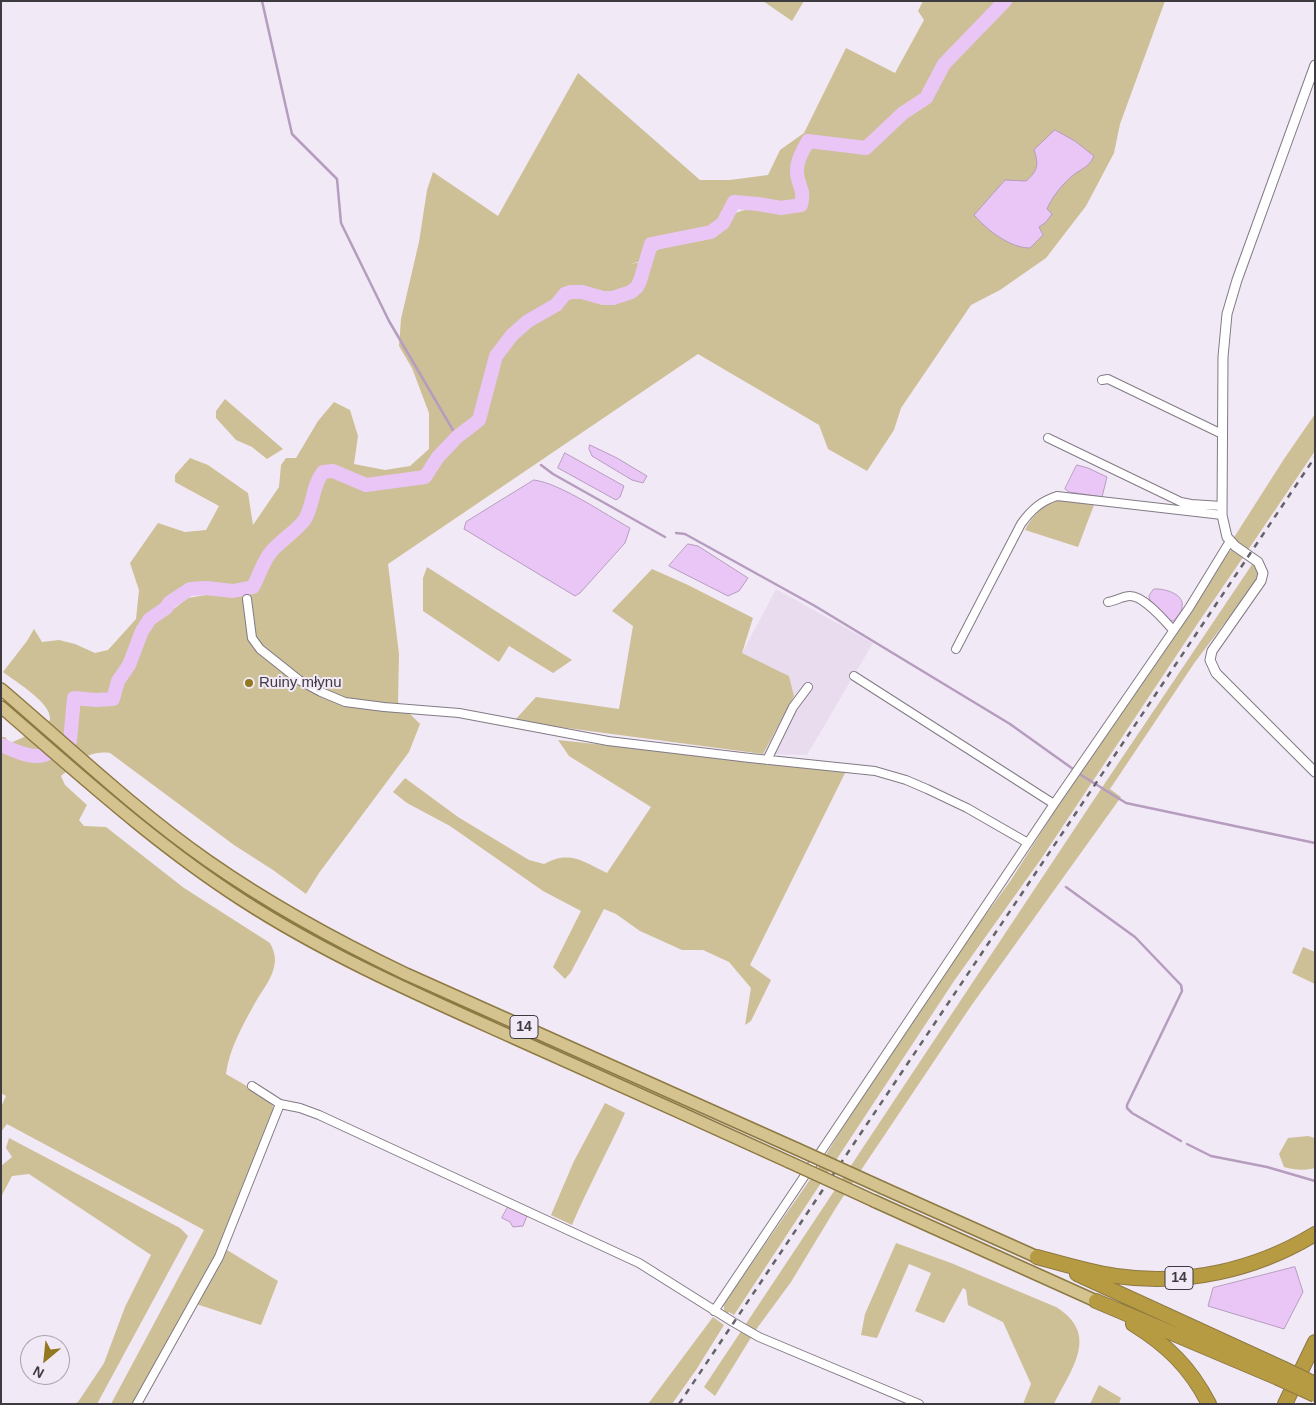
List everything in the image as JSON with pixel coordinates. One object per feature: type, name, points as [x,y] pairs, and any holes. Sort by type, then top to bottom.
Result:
[{"type":"highway","name":"14","points":[[1037,1256],[1088,1271],[1115,1276],[1148,1279],[1187,1277],[1221,1272],[1249,1265],[1278,1254],[1315,1234]]},
{"type":"highway","points":[[1037,1256],[1280,1373],[1315,1384]]},
{"type":"highway","name":"14","points":[[1096,1301],[1280,1373],[1315,1395]]},
{"type":"highway","points":[[1096,1301],[1153,1336],[1169,1349],[1193,1377],[1208,1404]]},
{"type":"highway","points":[[1285,1404],[1315,1342]]},
{"type":"highway","points":[[1308,1404],[1315,1390]]},
{"type":"main road","name":"14","points":[[1,689],[140,808],[207,860],[254,892],[317,929],[406,974],[1037,1256]]},
{"type":"main road","name":"14","points":[[1,707],[132,819],[206,876],[282,925],[335,954],[400,987],[1096,1301]]},
{"type":"street","points":[[1315,65],[1237,280],[1227,314],[1223,357],[1222,434],[1222,510],[1225,533],[1230,541],[1258,562],[1264,573],[1261,581],[1212,651],[1210,660],[1212,667],[1232,689],[1315,772]]},
{"type":"street","points":[[1102,380],[1108,379],[1222,434]]},
{"type":"street","points":[[1048,438],[1181,502],[1222,510]]},
{"type":"street","points":[[956,649],[1021,524],[1034,508],[1044,500],[1057,496],[1222,510]]},
{"type":"street","points":[[714,1311],[1212,572],[1230,541]]},
{"type":"street","points":[[1108,602],[1127,596],[1138,598],[1173,630]]},
{"type":"street","points":[[247,599],[252,638],[260,649],[299,680],[320,692],[345,702],[384,708],[459,713],[608,741],[875,771],[906,780],[967,808],[1028,843]]},
{"type":"street","points":[[854,676],[1054,804]]},
{"type":"street","points":[[767,760],[793,707],[808,687]]},
{"type":"street","points":[[252,1086],[280,1104],[300,1108],[319,1115],[639,1263],[759,1337],[919,1404]]},
{"type":"street","points":[[137,1404],[218,1257],[280,1104]]},
{"type":"shaded area","points":[[763,1],[804,1],[792,21]]},
{"type":"shaded area","points":[[923,1],[1165,1],[1120,124],[1114,153],[1086,206],[1046,258],[1000,290],[971,305],[901,408],[894,430],[867,471],[828,449],[819,425],[698,354],[388,564],[399,654],[398,702],[420,724],[409,752],[319,873],[306,894],[234,845],[110,753],[89,756],[78,762],[61,776],[65,785],[87,805],[79,820],[84,826],[106,827],[184,888],[270,943],[275,958],[270,978],[237,1037],[230,1055],[226,1074],[264,1096],[273,1106],[273,1114],[219,1248],[133,1404],[111,1404],[204,1230],[7,1124],[1,1132],[1,1107],[6,1096],[1,1093],[1,737],[5,737],[10,743],[22,738],[50,720],[49,713],[39,700],[3,672],[34,629],[42,642],[59,640],[75,644],[95,653],[108,650],[136,619],[139,590],[130,563],[158,523],[185,532],[206,530],[219,506],[175,482],[175,475],[190,458],[208,465],[248,493],[253,525],[279,487],[281,465],[286,458],[296,458],[318,421],[334,402],[350,410],[358,436],[354,464],[385,470],[410,466],[429,449],[429,413],[412,368],[399,346],[401,319],[419,242],[427,190],[433,172],[498,216],[578,73],[700,180],[730,180],[768,175],[780,150],[804,133],[846,48],[895,73],[924,20],[918,11]],"holes":[[[808,143],[811,149],[802,172],[807,199],[802,211],[787,213],[754,209],[738,212],[711,238],[665,246],[653,254],[649,260],[642,284],[634,294],[627,298],[612,301],[582,296],[567,297],[553,312],[526,327],[508,346],[499,359],[486,414],[473,428],[453,444],[429,477],[421,482],[367,488],[331,476],[322,480],[309,520],[274,556],[259,588],[233,596],[206,595],[188,598],[154,624],[145,633],[141,648],[136,648],[142,631],[150,619],[166,608],[170,602],[190,589],[206,588],[233,591],[253,587],[269,554],[283,538],[279,536],[290,528],[303,514],[321,470],[331,470],[374,482],[422,474],[436,454],[455,435],[477,418],[494,354],[509,333],[526,319],[554,303],[562,292],[579,290],[601,296],[625,293],[635,286],[643,262],[630,264],[646,260],[651,244],[711,232],[723,223],[734,202],[781,208],[801,205],[803,194],[797,173]]]},
{"type":"shaded area","points":[[1055,130],[1075,141],[1094,156],[1089,164],[1071,177],[1054,196],[1047,209],[1052,214],[1039,227],[1043,235],[1030,248],[1007,242],[992,232],[974,215],[1005,180],[1026,181],[1030,177],[1036,167],[1037,159],[1034,150]]},
{"type":"shaded area","points":[[225,399],[283,449],[267,459],[252,447],[236,440],[216,418],[216,411]]},
{"type":"shaded area","points":[[1315,414],[1315,451],[1248,550],[1233,539]]},
{"type":"shaded area","points":[[590,445],[647,476],[643,483],[632,480],[592,456],[589,449]]},
{"type":"shaded area","points":[[565,453],[624,486],[620,497],[616,500],[558,468]]},
{"type":"shaded area","points":[[1077,465],[1107,477],[1102,497],[1069,492],[1065,489]]},
{"type":"shaded area","points":[[534,480],[545,482],[583,500],[630,528],[625,543],[580,593],[575,596],[464,529],[466,522]]},
{"type":"shaded area","points":[[1059,500],[1094,505],[1078,547],[1025,530],[1039,511],[1048,504]]},
{"type":"shaded area","points":[[688,544],[698,546],[748,578],[739,591],[728,596],[669,566]]},
{"type":"shaded area","points":[[1235,549],[1244,556],[1041,859],[954,981],[734,1315],[729,1312],[727,1314],[724,1311],[724,1303],[816,1171],[888,1054],[1011,880],[1080,771],[1145,679],[1226,555]]},
{"type":"shaded area","points":[[1253,563],[1259,568],[1258,579],[1195,662],[1110,789],[1121,797],[971,1006],[837,1206],[791,1282],[755,1331],[715,1396],[704,1387]]},
{"type":"shaded area","points":[[427,567],[572,660],[553,673],[509,646],[499,662],[423,611],[423,578]]},
{"type":"shaded area","points":[[652,569],[753,618],[742,653],[789,676],[794,696],[763,754],[514,721],[536,697],[619,709],[633,626],[612,611]]},
{"type":"shaded area","points":[[776,589],[873,643],[807,755],[763,754],[794,696],[789,676],[742,653]]},
{"type":"shaded area","points":[[1154,589],[1173,593],[1182,602],[1182,609],[1174,621],[1168,620],[1150,600],[1149,596]]},
{"type":"shaded area","points":[[558,740],[846,771],[750,965],[771,980],[751,1021],[745,1025],[751,988],[729,962],[703,950],[682,950],[640,931],[616,914],[604,909],[571,972],[565,979],[553,967],[581,911],[543,891],[450,826],[407,803],[393,792],[405,778],[458,817],[529,860],[544,864],[561,858],[576,859],[607,873],[651,807],[569,756]]},
{"type":"shaded area","points":[[1303,947],[1315,952],[1315,984],[1292,973]]},
{"type":"shaded area","points":[[605,1103],[625,1113],[572,1225],[551,1215],[574,1161]]},
{"type":"shaded area","points":[[1308,1136],[1315,1138],[1315,1168],[1300,1170],[1284,1167],[1279,1154],[1288,1138]]},
{"type":"shaded area","points":[[9,1138],[180,1228],[188,1236],[97,1404],[74,1404],[78,1402],[104,1363],[125,1307],[151,1255],[29,1174],[12,1176],[1,1197],[1,1166],[12,1157],[6,1148]]},
{"type":"shaded area","points":[[508,1207],[527,1216],[523,1226],[513,1227],[510,1222],[502,1218]]},
{"type":"shaded area","points":[[896,1243],[951,1263],[1056,1307],[1069,1317],[1077,1328],[1078,1352],[1074,1365],[1054,1404],[1023,1404],[1031,1384],[1003,1322],[968,1305],[966,1290],[963,1288],[944,1323],[915,1311],[931,1273],[909,1264],[877,1338],[861,1335],[865,1314]]},
{"type":"shaded area","points":[[227,1250],[278,1281],[261,1325],[196,1304]]},
{"type":"shaded area","points":[[1295,1267],[1303,1292],[1284,1329],[1208,1306],[1213,1288]]},
{"type":"shaded area","points":[[713,1317],[724,1325],[672,1404],[648,1404]]},
{"type":"shaded area","points":[[1099,1385],[1121,1398],[1119,1404],[1090,1404]]},
{"type":"waterway","points":[[262,1],[292,134],[337,179],[341,223],[389,321],[457,437]]},
{"type":"waterway","points":[[1,745],[36,756],[59,748],[70,741],[74,698],[113,699],[118,681],[129,665],[142,631],[150,619],[166,608],[170,602],[190,589],[206,588],[233,591],[253,587],[268,556],[305,519],[319,477],[323,472],[333,471],[366,485],[425,477],[438,457],[457,437],[479,420],[496,356],[512,335],[528,321],[556,305],[565,294],[582,292],[603,298],[613,298],[631,292],[640,281],[651,244],[711,232],[723,223],[734,202],[781,208],[801,205],[802,191],[797,169],[800,156],[808,141],[866,148],[903,113],[926,98],[944,64],[1005,1]]},
{"type":"waterway","points":[[541,465],[553,474],[665,537]]},
{"type":"waterway","points":[[676,533],[685,534],[815,606],[1010,724],[1073,769]]},
{"type":"waterway","points":[[1081,775],[1126,803],[1315,843]]},
{"type":"waterway","points":[[1066,887],[1135,937],[1181,985],[1182,991],[1127,1105],[1127,1108],[1132,1113],[1181,1141]]},
{"type":"waterway","points":[[1187,1144],[1211,1156],[1267,1167],[1315,1181]]},
{"type":"railway","points":[[679,1404],[1315,457]]},
{"type":"place","name":"Ruiny młynu","points":[[249,683]]}]
